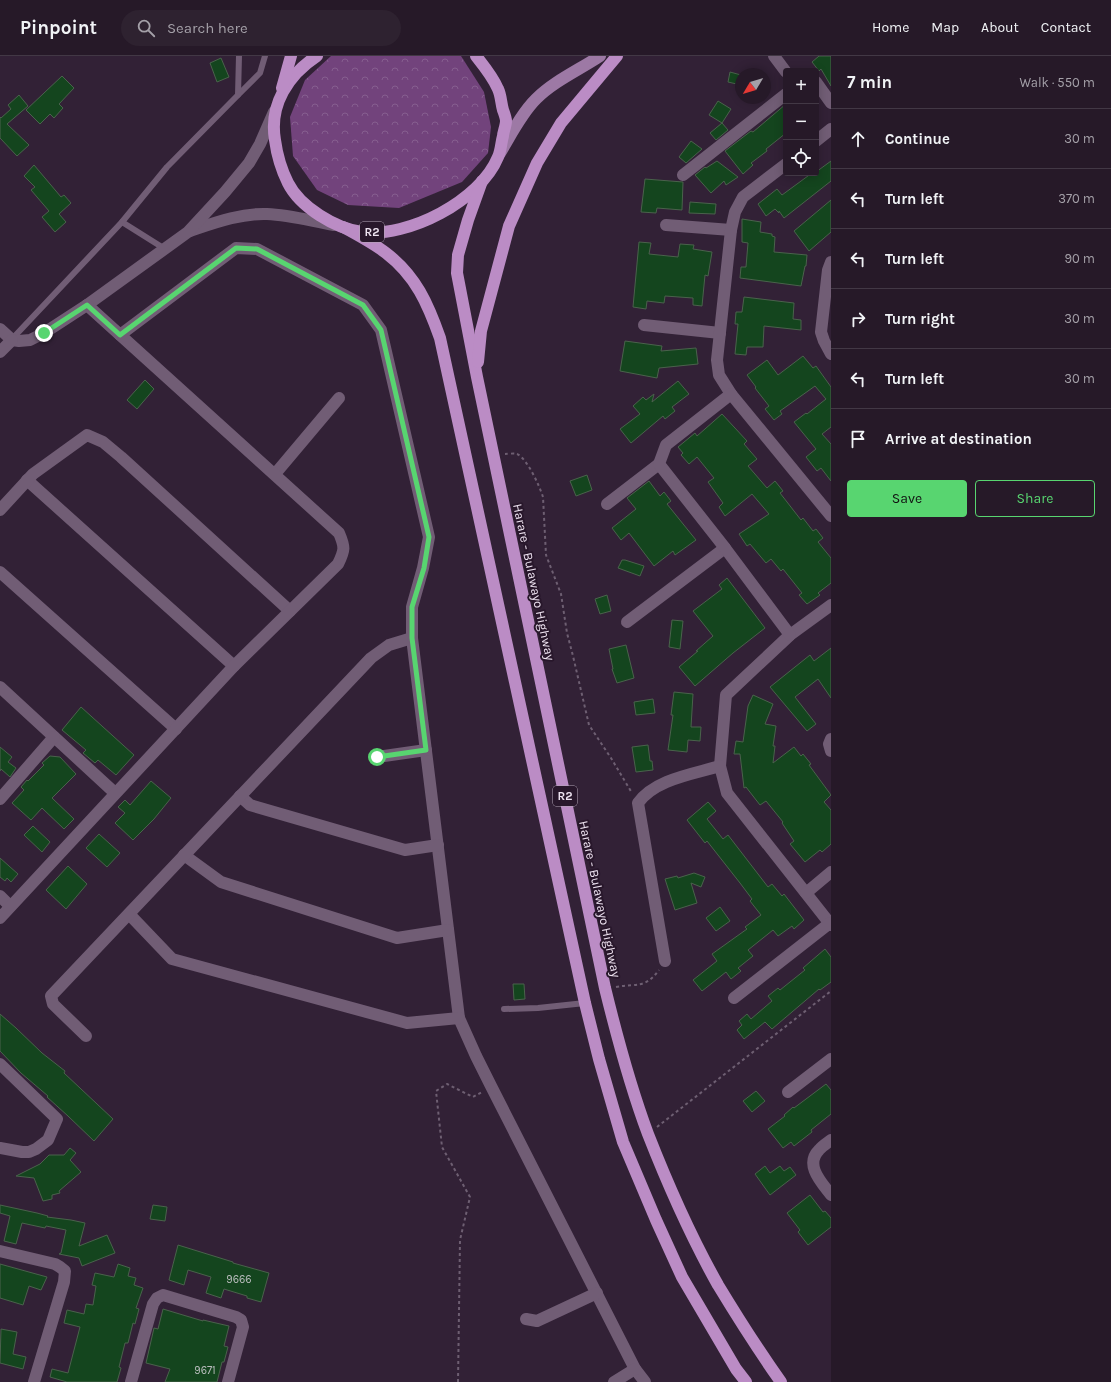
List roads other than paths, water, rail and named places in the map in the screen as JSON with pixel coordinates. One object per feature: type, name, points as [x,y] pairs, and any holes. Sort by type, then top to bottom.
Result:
[{"type":"highway","name":"Harare - Bulawayo Highway","points":[[291,56],[277,106],[273,130],[279,161],[289,184],[302,201],[322,217],[343,227],[386,253],[402,268],[418,288],[429,308],[440,338],[585,1003],[599,1059],[623,1142],[682,1277],[736,1369],[746,1382]]},
{"type":"highway","name":"Harare - Bulawayo Highway","points":[[277,106],[284,88],[307,63],[317,56]]},
{"type":"highway","name":"Harare - Bulawayo Highway","points":[[343,227],[362,232],[393,231],[400,229],[433,217],[451,208],[467,196],[482,181],[498,157],[506,122],[498,90],[487,70],[476,56]]},
{"type":"highway","points":[[477,377],[481,331],[509,226],[537,163],[561,123],[617,56]]},
{"type":"highway","name":"Harare - Bulawayo Highway","points":[[482,181],[458,255],[457,273],[493,455],[604,988],[632,1086],[648,1134],[688,1228],[718,1285],[781,1382]]},
{"type":"main road","points":[[498,157],[526,110],[545,90],[600,56]]},
{"type":"street","points":[[774,56],[783,68]]},
{"type":"street","points":[[819,86],[831,103]]},
{"type":"street","points":[[683,175],[783,96]]},
{"type":"street","points":[[0,329],[12,340],[30,340],[44,333],[87,305],[188,232],[225,192],[249,163],[260,144],[277,106]]},
{"type":"street","points":[[817,140],[831,129]]},
{"type":"street","points":[[783,166],[743,197],[735,212],[731,230],[717,360],[719,375],[731,394],[831,516]]},
{"type":"street","points":[[188,232],[243,216],[266,214],[300,217],[343,227]]},
{"type":"street","points":[[666,225],[731,230]]},
{"type":"street","points":[[120,335],[236,248],[257,249],[363,305],[381,330],[429,537],[424,568],[412,607],[412,638],[459,1018],[491,1086],[635,1369],[645,1382]]},
{"type":"street","points":[[831,262],[828,270],[821,332],[824,342],[831,354]]},
{"type":"street","points":[[0,918],[234,666],[338,564],[344,552],[343,543],[339,533],[87,305]]},
{"type":"street","points":[[644,325],[720,333]]},
{"type":"street","points":[[0,352],[12,340]]},
{"type":"street","points":[[607,504],[659,464],[666,445],[731,394]]},
{"type":"street","points":[[275,474],[339,398]]},
{"type":"street","points":[[0,510],[33,474],[87,435],[96,438],[121,457],[290,611]]},
{"type":"street","points":[[659,464],[725,548],[790,635]]},
{"type":"street","points":[[27,480],[234,666]]},
{"type":"street","points":[[627,622],[725,548]]},
{"type":"street","points":[[0,572],[176,729]]},
{"type":"street","points":[[734,998],[830,924],[727,793],[720,766],[726,695],[790,635],[831,605]]},
{"type":"street","points":[[86,1036],[53,1004],[51,996],[371,658],[389,645],[412,638]]},
{"type":"street","points":[[0,686],[115,793]]},
{"type":"street","points":[[0,799],[54,737]]},
{"type":"street","points":[[831,739],[829,744],[831,751]]},
{"type":"street","points":[[377,757],[426,750]]},
{"type":"street","points":[[665,961],[638,803],[642,798],[658,786],[720,766]]},
{"type":"street","points":[[240,796],[250,805],[405,850],[438,845]]},
{"type":"street","points":[[184,855],[221,882],[397,938],[448,930]]},
{"type":"street","points":[[806,893],[831,872]]},
{"type":"street","points":[[0,896],[10,906]]},
{"type":"street","points":[[129,914],[172,959],[407,1023],[459,1018]]},
{"type":"street","points":[[788,1092],[831,1058]]},
{"type":"street","points":[[0,1064],[57,1119],[48,1140],[36,1149],[29,1152],[22,1152],[0,1148]]},
{"type":"street","points":[[831,1140],[818,1151],[815,1156],[813,1167],[814,1173],[831,1195]]},
{"type":"street","points":[[0,1251],[55,1264],[65,1271],[64,1282],[34,1382]]},
{"type":"street","points":[[526,1319],[537,1321],[597,1293]]},
{"type":"street","points":[[131,1382],[153,1304],[157,1298],[162,1295],[236,1317],[241,1320],[243,1326],[228,1382]]},
{"type":"street","points":[[614,1382],[635,1369]]},
{"type":"lane","points":[[238,95],[239,56]]},
{"type":"lane","points":[[12,340],[122,222],[167,167],[260,73],[265,56]]},
{"type":"lane","points":[[122,222],[165,248]]},
{"type":"lane","points":[[504,1009],[585,1003]]}]
